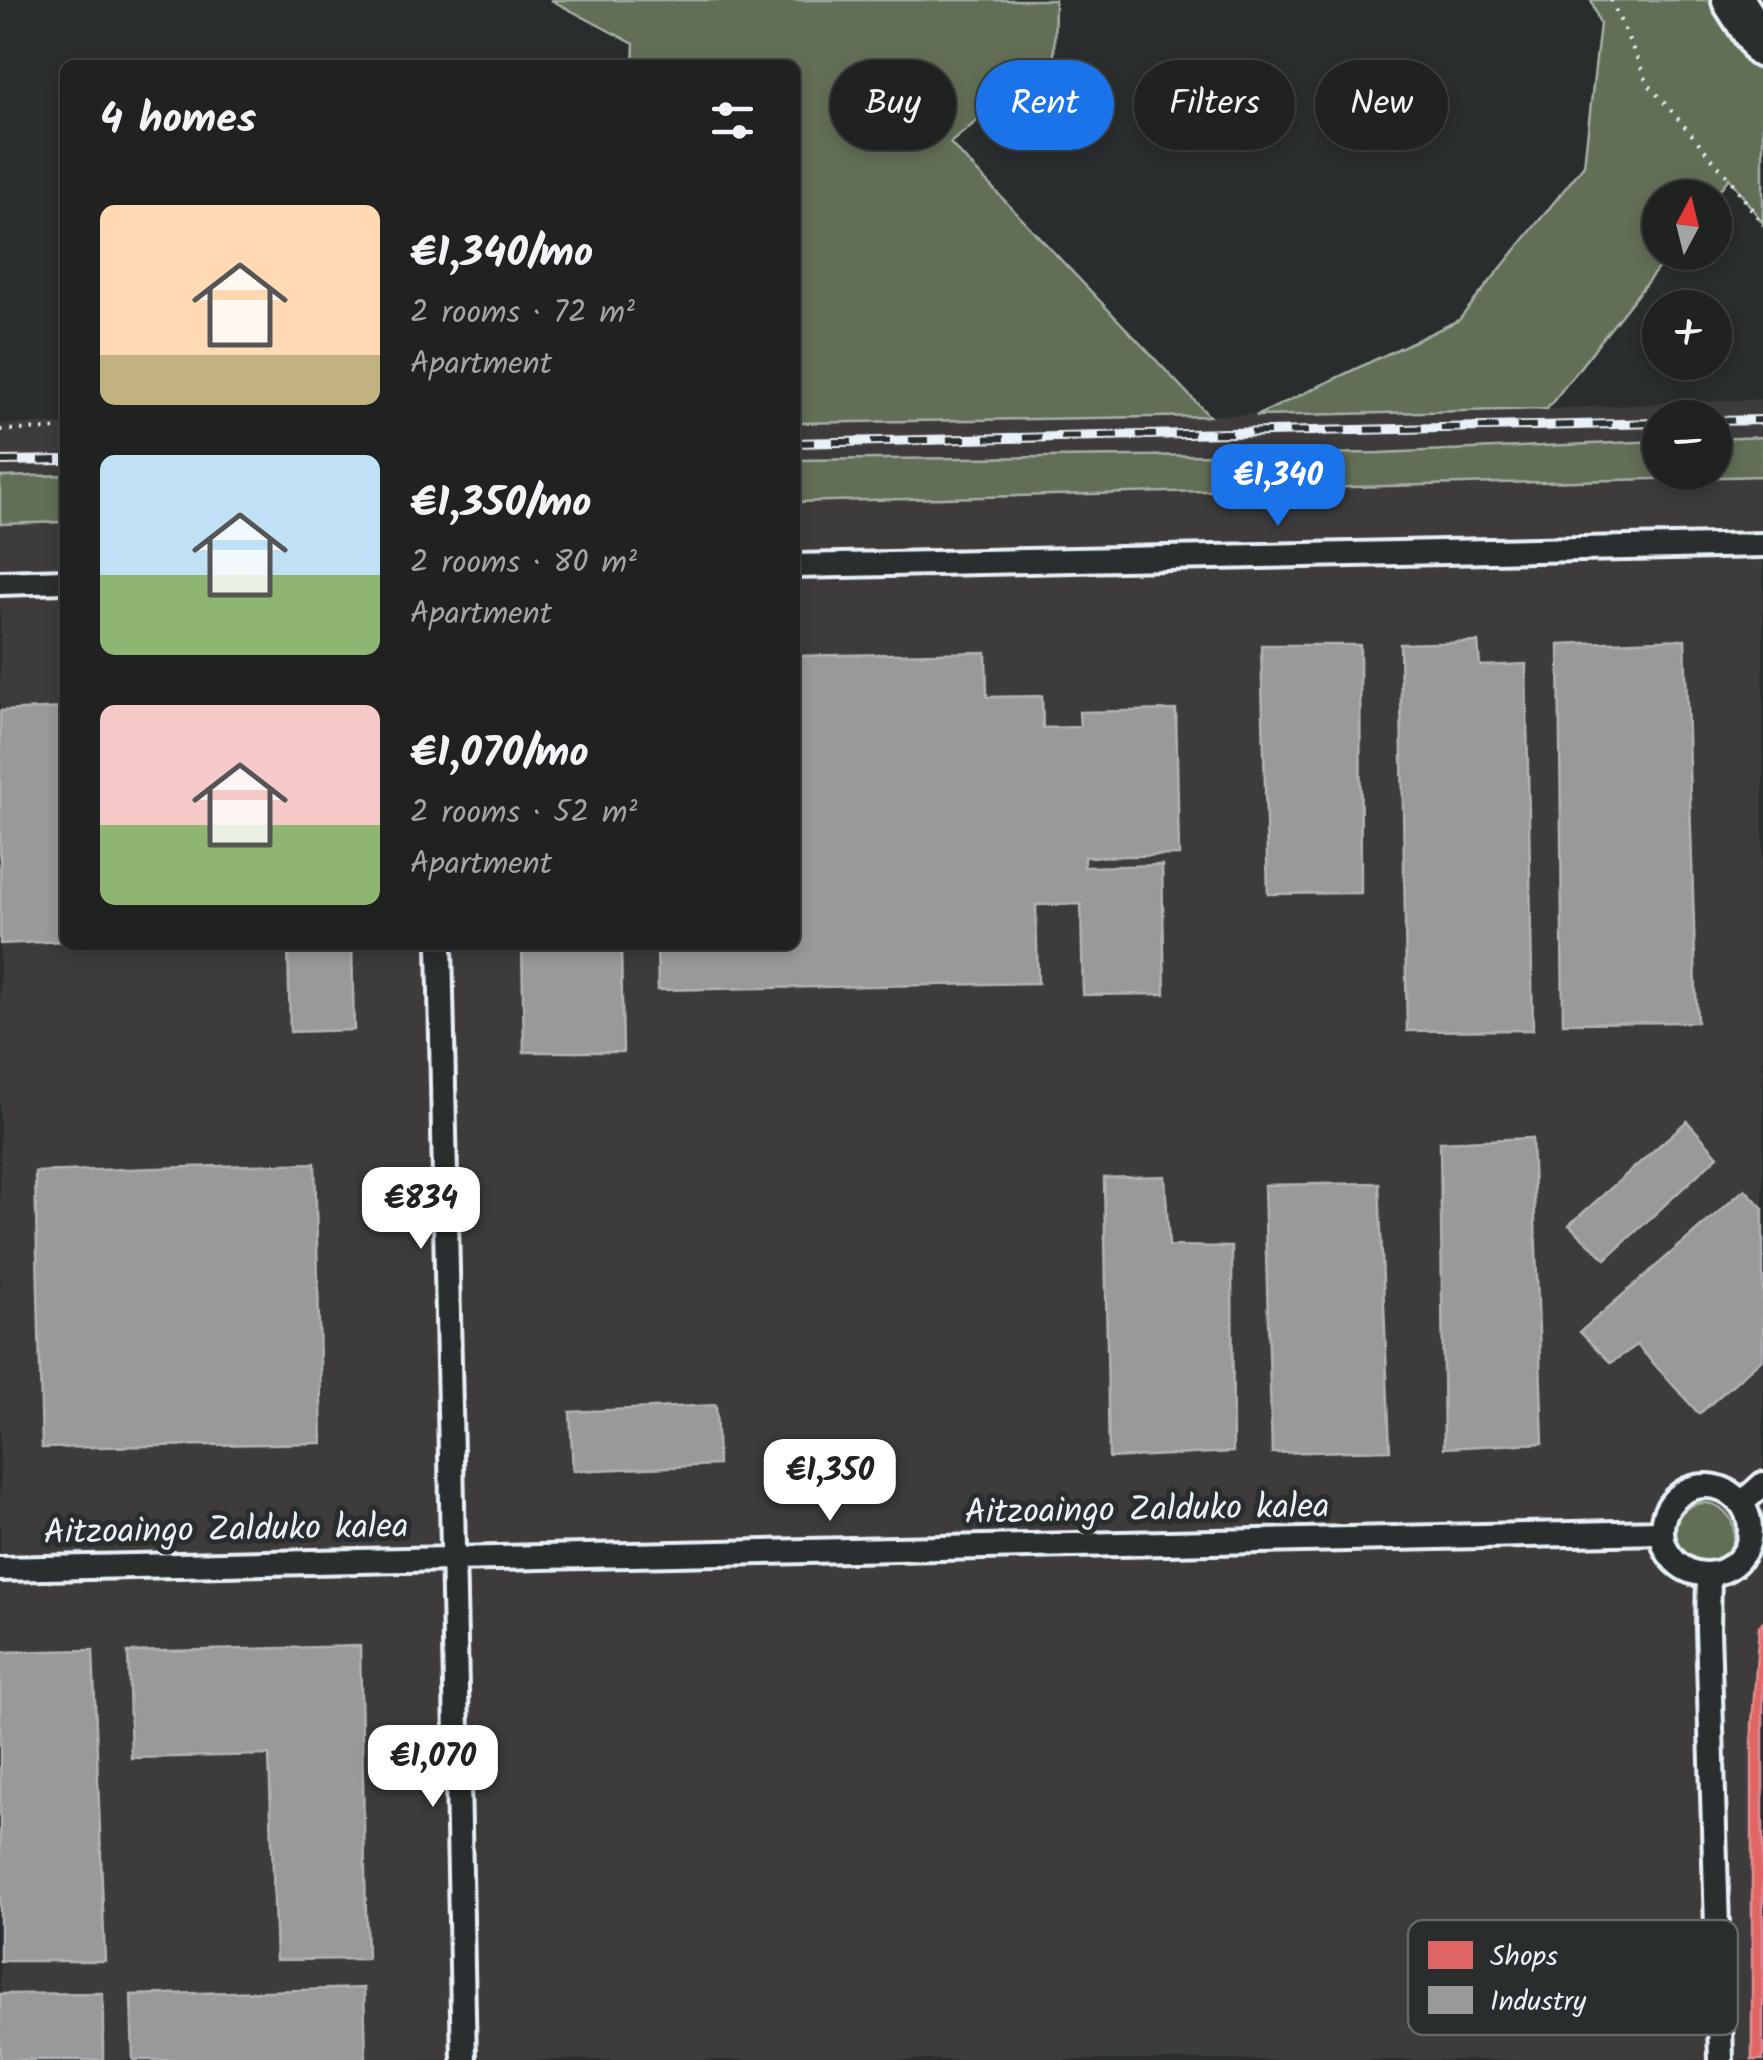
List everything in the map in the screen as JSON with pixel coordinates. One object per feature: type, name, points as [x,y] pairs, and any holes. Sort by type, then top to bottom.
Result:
[{"type":"highway","points":[[1733,0],[1763,47]]},
{"type":"street","points":[[800,566],[1763,545]]},
{"type":"street","points":[[0,583],[60,581]]},
{"type":"street","name":"Aitzoaingo Zalduko kalea","points":[[440,950],[464,2060]]},
{"type":"street","points":[[1751,1509],[1730,1493],[1710,1486],[1694,1487],[1670,1504],[1663,1518],[1661,1532],[1669,1556],[1694,1574],[1710,1575],[1731,1568],[1750,1541],[1751,1509],[1763,1484]]},
{"type":"street","name":"Aitzoaingo Zalduko kalea","points":[[0,1568],[1661,1532]]},
{"type":"street","points":[[1710,1575],[1708,1629],[1717,1920]]},
{"type":"street","points":[[1721,2035],[1722,2060]]},
{"type":"path","points":[[1611,0],[1649,84],[1729,178],[1763,225]]},
{"type":"path","points":[[0,430],[60,429]]},
{"type":"shaded area","points":[[1763,399],[1763,437],[1732,438],[1732,400]]},
{"type":"shaded area","points":[[1642,405],[1642,442],[1378,453],[800,460],[800,423]]},
{"type":"shaded area","points":[[0,424],[60,424],[60,475],[0,477]]},
{"type":"shaded area","points":[[1763,476],[1763,2060],[0,2060],[0,524],[60,522],[60,950],[800,950],[800,502],[1642,479],[1642,490],[1732,490],[1732,477]]},
{"type":"green space","points":[[551,0],[1055,0],[1054,58],[976,60],[976,122],[956,138],[956,60],[830,60],[830,150],[956,149],[1209,416],[800,423],[800,60],[633,60],[634,44]]},
{"type":"green space","points":[[1591,0],[1763,0],[1763,223],[1729,178],[1642,180],[1642,270],[1657,270],[1547,409],[1256,416],[1459,320],[1584,165],[1600,24]]},
{"type":"green space","points":[[1763,437],[1763,476],[1732,477],[1732,438]]},
{"type":"green space","points":[[1642,442],[1642,479],[800,502],[800,460],[1378,453]]},
{"type":"green space","points":[[60,475],[60,522],[0,524],[0,477]]},
{"type":"green space","points":[[1704,1503],[1725,1512],[1734,1533],[1725,1554],[1704,1563],[1683,1554],[1674,1533],[1683,1512]]},
{"type":"building: Shops","points":[[1763,1622],[1763,2060],[1752,2060],[1752,1725],[1759,1626]]},
{"type":"building: Industry","points":[[1685,639],[1697,1022],[1563,1023],[1559,644]]},
{"type":"building: Industry","points":[[1478,642],[1480,666],[1526,664],[1533,1030],[1407,1031],[1400,644]]},
{"type":"building: Industry","points":[[1261,645],[1360,645],[1361,893],[1268,894]]},
{"type":"building: Industry","points":[[986,652],[987,697],[1042,696],[1043,728],[1080,727],[1079,712],[1176,710],[1179,855],[1084,857],[1084,867],[1162,865],[1165,994],[1083,995],[1081,904],[1036,905],[1038,983],[658,990],[657,950],[800,950],[800,656]]},
{"type":"building: Industry","points":[[60,708],[60,941],[0,944],[0,711]]},
{"type":"building: Industry","points":[[288,950],[352,950],[354,1030],[290,1032]]},
{"type":"building: Industry","points":[[522,950],[621,950],[623,1052],[524,1052]]},
{"type":"building: Industry","points":[[1687,1121],[1718,1156],[1606,1259],[1569,1225]]},
{"type":"building: Industry","points":[[1532,1138],[1543,1443],[1444,1448],[1440,1142]]},
{"type":"building: Industry","points":[[315,1163],[322,1443],[42,1448],[35,1172]]},
{"type":"building: Industry","points":[[1165,1176],[1169,1246],[1232,1247],[1233,1452],[1109,1458],[1104,1178]]},
{"type":"building: Industry","points":[[1379,1183],[1390,1450],[1272,1453],[1264,1185]]},
{"type":"building: Industry","points":[[1745,1189],[1763,1208],[1763,1358],[1699,1414],[1637,1345],[1611,1363],[1580,1332]]},
{"type":"building: Industry","points":[[716,1405],[718,1465],[573,1471],[570,1412]]},
{"type":"building: Industry","points":[[360,1646],[367,1959],[276,1960],[269,1755],[131,1758],[128,1652]]},
{"type":"building: Industry","points":[[93,1650],[105,1961],[0,1961],[0,1652]]},
{"type":"building: Industry","points":[[364,1988],[366,2060],[133,2060],[131,1995]]},
{"type":"building: Industry","points":[[103,1993],[103,2060],[0,2060],[0,1994]]},
{"type":"railway","points":[[1732,421],[1763,420]]},
{"type":"railway","points":[[800,443],[1642,423]]},
{"type":"railway","points":[[0,461],[60,460]]}]
